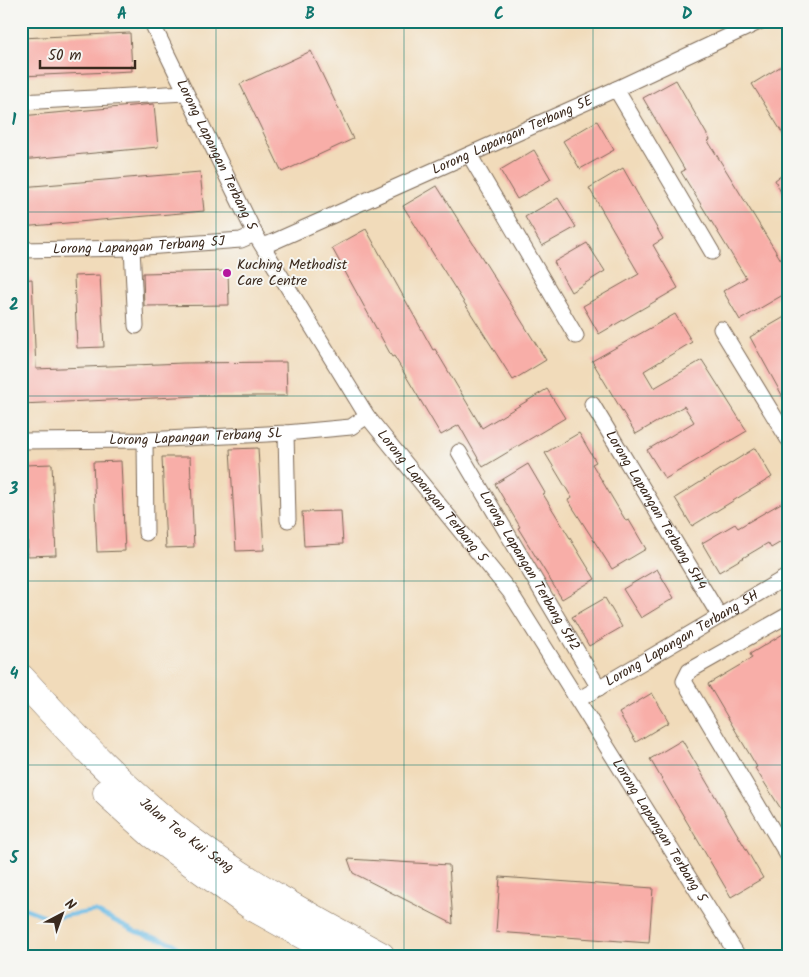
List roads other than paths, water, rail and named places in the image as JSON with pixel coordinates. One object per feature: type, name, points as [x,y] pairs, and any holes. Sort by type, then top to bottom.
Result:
[{"type":"highway","name":"Jalan Teo Kui Seng","points":[[21,678],[92,756],[192,842],[256,885],[380,956]]},
{"type":"highway","name":"Jalan Teo Kui Seng","points":[[21,705],[80,769],[152,834],[254,906],[340,956]]},
{"type":"street","name":"Lorong Lapangan Terbang 5","points":[[151,21],[185,93],[260,240],[367,416],[510,592],[738,956]]},
{"type":"street","name":"Lorong Lapangan Terbang 5E","points":[[260,240],[470,156],[761,21]]},
{"type":"street","points":[[616,89],[712,252]]},
{"type":"street","points":[[21,102],[185,93]]},
{"type":"street","points":[[470,156],[576,336]]},
{"type":"street","name":"Lorong Lapangan Terbang 5J","points":[[21,250],[132,248],[260,240]]},
{"type":"street","points":[[132,248],[136,326]]},
{"type":"street","points":[[721,329],[788,439]]},
{"type":"street","name":"Lorong Lapangan Terbang 5H4","points":[[592,404],[719,615]]},
{"type":"street","name":"Lorong Lapangan Terbang 5L","points":[[21,441],[145,440],[286,433],[351,427],[367,416]]},
{"type":"street","points":[[286,433],[288,520]]},
{"type":"street","points":[[145,440],[146,533]]},
{"type":"street","name":"Lorong Lapangan Terbang 5H2","points":[[459,452],[600,688]]},
{"type":"street","name":"Lorong Lapangan Terbang 5H","points":[[578,700],[719,615],[785,582]]},
{"type":"street","points":[[788,615],[688,671],[684,680],[788,856]]},
{"type":"waterway","points":[[21,907],[51,918],[95,911],[136,932],[173,943],[186,956]]},
{"type":"place","name":"Kuching Methodist Care Centre","points":[[227,273]]}]
